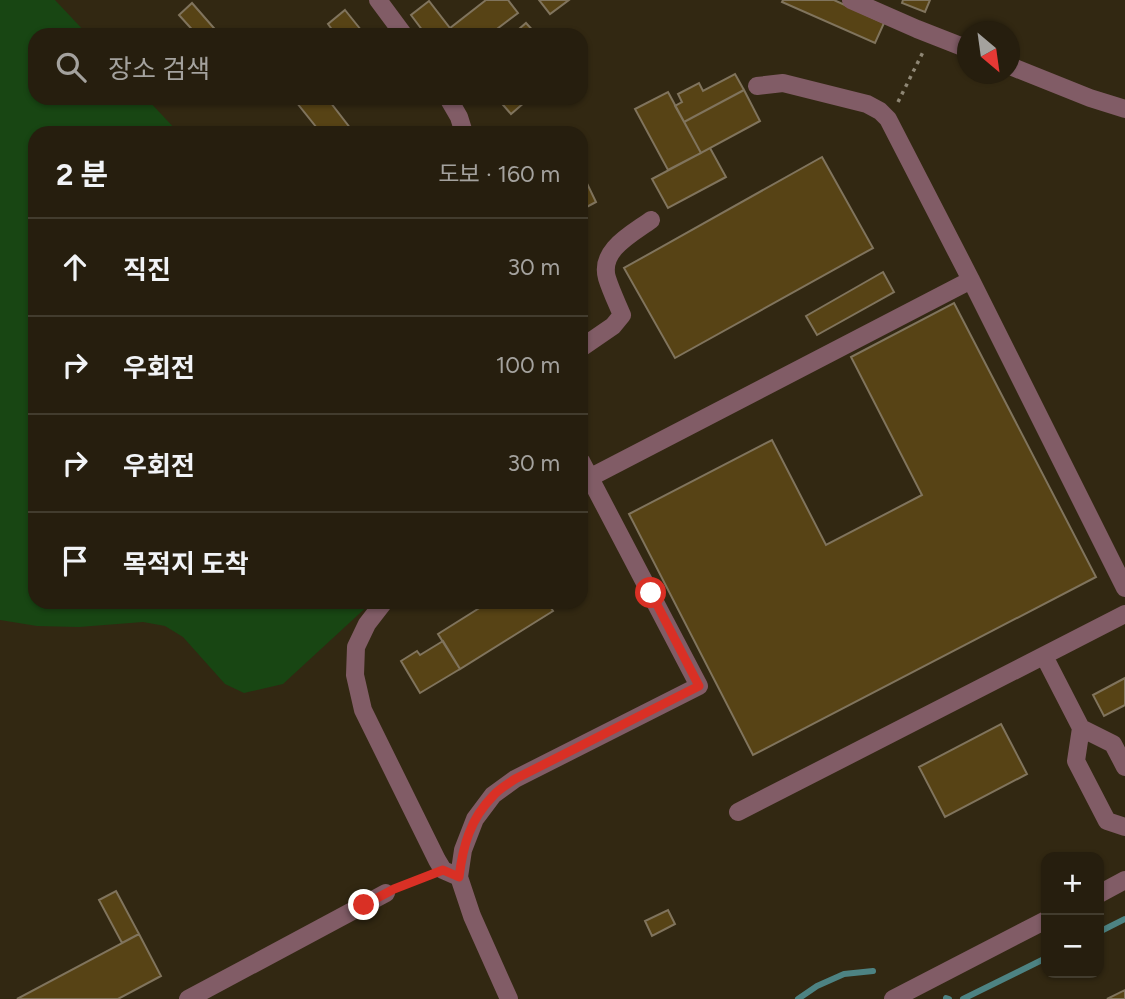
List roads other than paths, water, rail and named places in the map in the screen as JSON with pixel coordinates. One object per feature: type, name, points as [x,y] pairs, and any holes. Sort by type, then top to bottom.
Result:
[{"type":"street","points":[[378,0],[399,28]]},
{"type":"street","points":[[851,0],[957,45]]},
{"type":"street","points":[[1020,70],[1125,109]]},
{"type":"street","points":[[757,86],[783,83],[867,104],[888,118],[1125,588]]},
{"type":"street","points":[[452,105],[462,126]]},
{"type":"street","points":[[588,343],[613,326],[622,315],[606,275],[607,262],[613,248],[652,220]]},
{"type":"street","points":[[588,477],[971,279]]},
{"type":"street","points":[[451,873],[475,819],[493,795],[515,779],[699,686],[588,482]]},
{"type":"street","points":[[379,609],[367,624],[356,648],[355,675],[363,710],[451,873],[509,999]]},
{"type":"street","points":[[737,812],[1125,614]]},
{"type":"street","points":[[1044,656],[1081,728],[1076,761],[1107,821],[1125,827]]},
{"type":"street","points":[[1081,728],[1113,744],[1125,767]]},
{"type":"street","points":[[1104,891],[1125,880]]},
{"type":"street","points":[[188,999],[386,893]]},
{"type":"street","points":[[894,999],[1041,923]]},
{"type":"waterway","points":[[1104,930],[1125,919]]},
{"type":"waterway","points":[[963,999],[1041,960]]},
{"type":"waterway","points":[[798,999],[817,986],[844,974],[873,971]]}]
